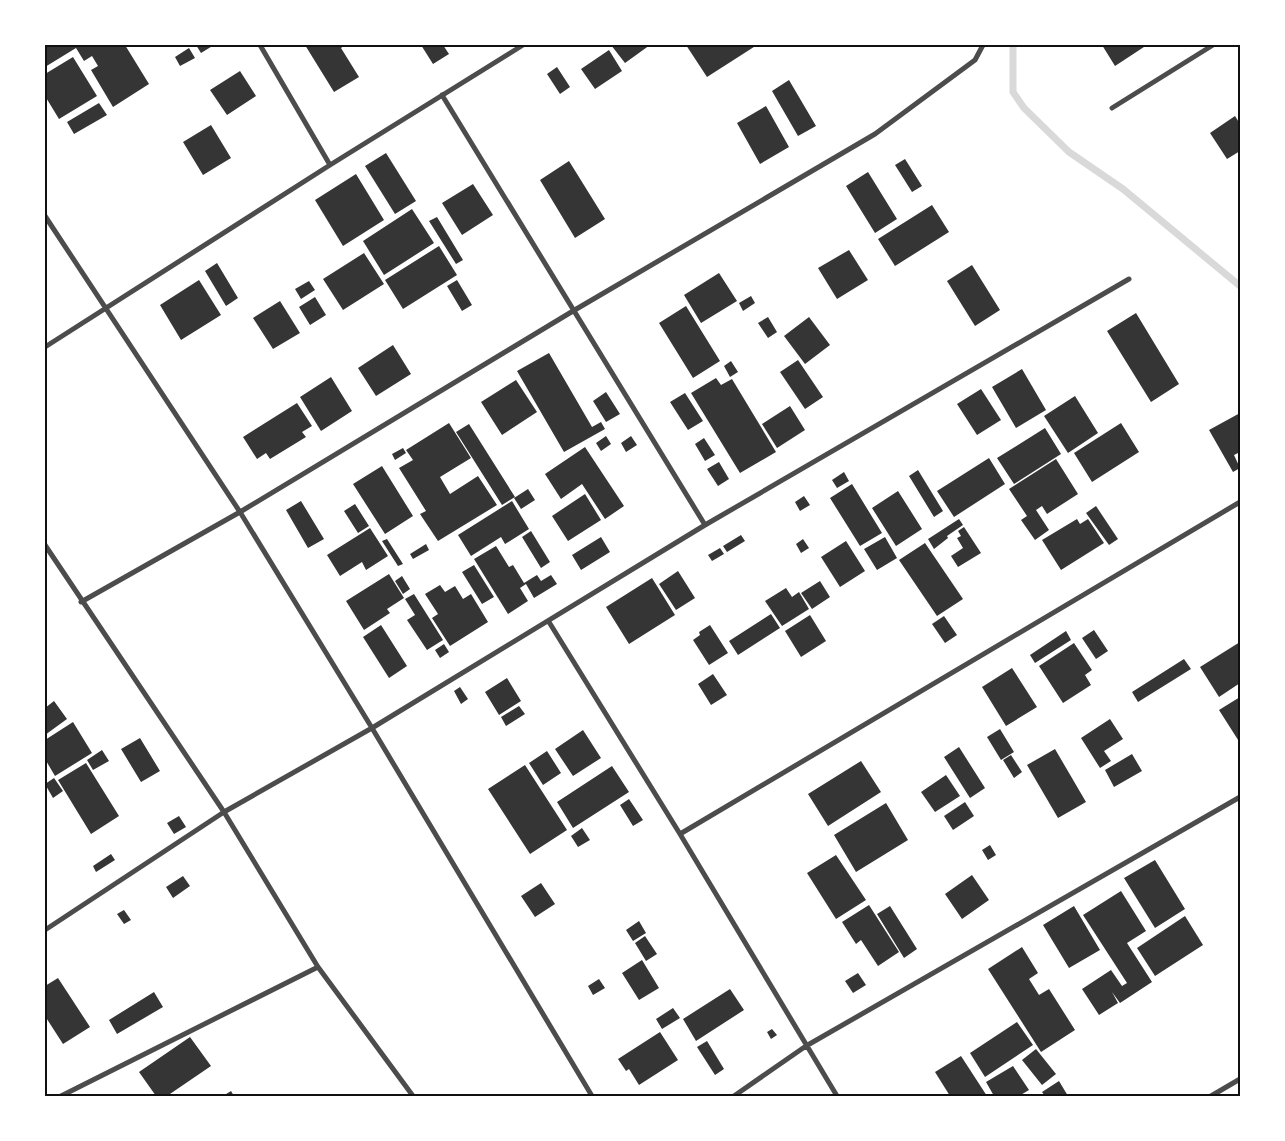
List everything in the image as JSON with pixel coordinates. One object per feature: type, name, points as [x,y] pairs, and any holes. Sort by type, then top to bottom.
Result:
[{"type":"street","points":[[260,45],[330,165]]},
{"type":"street","points":[[45,347],[104,307],[523,45]]},
{"type":"street","points":[[81,602],[240,512],[573,311],[875,134],[975,60],[983,45]]},
{"type":"street","points":[[1112,108],[1214,45]]},
{"type":"street","points":[[442,95],[705,525]]},
{"type":"street","points":[[45,216],[240,512],[372,728],[592,1096]]},
{"type":"street","points":[[45,930],[224,812],[372,728],[549,622],[705,525],[1129,279]]},
{"type":"street","points":[[680,834],[1240,502]]},
{"type":"street","points":[[45,545],[81,602],[224,812],[318,966],[413,1096]]},
{"type":"street","points":[[549,622],[680,834],[837,1096]]},
{"type":"street","points":[[734,1096],[806,1046],[1240,798]]},
{"type":"street","points":[[61,1096],[318,966]]},
{"type":"street","points":[[1211,1096],[1240,1079]]},
{"type":"building","points":[[45,45],[125,45],[149,84],[113,107],[91,70],[98,66],[92,56],[84,61],[76,48],[45,67]]},
{"type":"building","points":[[196,45],[214,45],[201,53]]},
{"type":"building","points":[[305,45],[345,45],[341,48],[359,77],[334,92]]},
{"type":"building","points":[[421,45],[443,45],[449,54],[433,64]]},
{"type":"building","points":[[611,45],[650,45],[625,63]]},
{"type":"building","points":[[686,45],[757,45],[707,77]]},
{"type":"building","points":[[1102,45],[1147,45],[1115,66]]},
{"type":"building","points":[[189,48],[195,58],[180,66],[175,57]]},
{"type":"building","points":[[609,50],[622,71],[595,89],[581,69]]},
{"type":"building","points":[[73,57],[97,96],[59,119],[45,96],[45,74]]},
{"type":"building","points":[[557,67],[570,87],[560,94],[547,74]]},
{"type":"building","points":[[240,71],[256,96],[227,115],[210,90]]},
{"type":"building","points":[[789,80],[816,126],[798,136],[772,91]]},
{"type":"building","points":[[99,103],[107,115],[74,134],[67,122]]},
{"type":"building","points":[[766,106],[789,147],[760,164],[737,123]]},
{"type":"building","points":[[1235,116],[1240,124],[1240,151],[1227,159],[1210,133]]},
{"type":"building","points":[[211,125],[231,158],[203,175],[183,142]]},
{"type":"building","points":[[386,153],[416,201],[395,214],[365,166]]},
{"type":"building","points":[[905,159],[922,186],[912,192],[895,165]]},
{"type":"building","points":[[569,161],[605,219],[575,238],[540,180]]},
{"type":"building","points":[[868,172],[897,219],[875,233],[846,186]]},
{"type":"building","points":[[356,174],[384,220],[343,246],[315,200]]},
{"type":"building","points":[[473,184],[493,215],[462,235],[442,203]]},
{"type":"building","points":[[932,205],[949,232],[895,266],[878,239]]},
{"type":"building","points":[[412,209],[434,243],[384,275],[363,241]]},
{"type":"building","points":[[437,217],[463,260],[456,264],[429,221]]},
{"type":"building","points":[[439,246],[457,275],[403,309],[385,280]]},
{"type":"building","points":[[849,250],[868,280],[837,299],[818,268]]},
{"type":"building","points":[[364,253],[384,284],[343,310],[323,279]]},
{"type":"building","points":[[217,263],[238,298],[226,306],[205,271]]},
{"type":"building","points":[[972,265],[1000,310],[975,326],[947,281]]},
{"type":"building","points":[[719,273],[737,301],[701,323],[684,295]]},
{"type":"building","points":[[199,280],[221,315],[181,340],[160,305]]},
{"type":"building","points":[[457,280],[472,305],[462,311],[447,286]]},
{"type":"building","points":[[309,281],[315,290],[301,299],[295,289]]},
{"type":"building","points":[[751,296],[755,303],[743,311],[739,303]]},
{"type":"building","points":[[315,297],[326,315],[310,325],[299,307]]},
{"type":"building","points":[[280,301],[300,333],[273,349],[253,318]]},
{"type":"building","points":[[686,306],[720,361],[693,378],[659,323]]},
{"type":"building","points":[[1136,313],[1179,384],[1151,402],[1107,331]]},
{"type":"building","points":[[768,317],[777,332],[768,338],[758,323]]},
{"type":"building","points":[[809,317],[830,345],[805,364],[784,336]]},
{"type":"building","points":[[393,345],[411,374],[376,396],[358,368]]},
{"type":"building","points":[[549,353],[592,427],[601,422],[605,429],[564,452],[517,371]]},
{"type":"building","points":[[798,360],[823,397],[805,409],[780,372]]},
{"type":"building","points":[[731,361],[738,372],[730,377],[724,366]]},
{"type":"building","points":[[1022,369],[1046,410],[1016,428],[992,387]]},
{"type":"building","points":[[331,377],[352,411],[321,431],[300,397]]},
{"type":"building","points":[[716,378],[721,385],[732,379],[776,452],[740,473],[691,393]]},
{"type":"building","points":[[516,380],[537,412],[502,435],[481,402]]},
{"type":"building","points":[[981,389],[1001,420],[977,435],[957,404]]},
{"type":"building","points":[[606,392],[620,414],[606,422],[593,401]]},
{"type":"building","points":[[685,393],[703,421],[688,430],[670,402]]},
{"type":"building","points":[[1075,396],[1098,433],[1068,453],[1044,416]]},
{"type":"building","points":[[297,403],[312,426],[302,432],[306,437],[270,459],[266,453],[257,459],[243,437]]},
{"type":"building","points":[[790,406],[805,430],[777,448],[762,424]]},
{"type":"building","points":[[1240,413],[1240,452],[1234,455],[1240,468],[1233,472],[1209,430]]},
{"type":"building","points":[[449,423],[471,458],[440,477],[450,494],[478,476],[497,505],[438,541],[420,514],[426,511],[399,468],[413,460],[406,450]]},
{"type":"building","points":[[1121,423],[1139,452],[1092,482],[1074,453]]},
{"type":"building","points":[[469,424],[515,497],[502,505],[456,432]]},
{"type":"building","points":[[1045,428],[1061,454],[1014,484],[997,458]]},
{"type":"building","points":[[606,436],[611,444],[601,451],[596,443]]},
{"type":"building","points":[[631,436],[637,445],[626,452],[621,443]]},
{"type":"building","points":[[704,438],[715,455],[705,461],[695,444]]},
{"type":"building","points":[[585,447],[624,506],[605,519],[582,484],[561,499],[545,474]]},
{"type":"building","points":[[403,448],[406,453],[395,460],[392,454]]},
{"type":"building","points":[[989,458],[1005,484],[954,517],[937,491]]},
{"type":"building","points":[[1056,459],[1078,494],[1047,514],[1042,506],[1036,510],[1049,530],[1035,540],[1021,520],[1027,516],[1009,489]]},
{"type":"building","points":[[719,462],[729,479],[718,486],[707,469]]},
{"type":"building","points":[[382,466],[413,516],[385,534],[353,484]]},
{"type":"building","points":[[918,470],[943,511],[934,517],[909,476]]},
{"type":"building","points":[[844,472],[849,481],[837,488],[832,480]]},
{"type":"building","points":[[852,484],[882,533],[860,546],[830,498]]},
{"type":"building","points":[[528,489],[535,500],[521,509],[514,498]]},
{"type":"building","points":[[898,491],[922,529],[896,546],[872,508]]},
{"type":"building","points":[[585,494],[601,520],[568,541],[552,516]]},
{"type":"building","points":[[804,496],[810,505],[800,511],[795,502]]},
{"type":"building","points":[[301,501],[324,539],[308,548],[286,510]]},
{"type":"building","points":[[512,501],[529,529],[505,544],[501,537],[471,556],[458,535]]},
{"type":"building","points":[[355,504],[369,526],[358,533],[344,511]]},
{"type":"building","points":[[1096,506],[1118,539],[1109,545],[1086,513]]},
{"type":"building","points":[[959,519],[963,525],[947,536],[948,538],[934,549],[928,539]]},
{"type":"building","points":[[1077,519],[1080,524],[1088,519],[1104,543],[1061,570],[1042,540]]},
{"type":"building","points":[[964,527],[981,553],[958,567],[951,556],[963,548],[957,538],[961,536],[958,531]]},
{"type":"building","points":[[370,528],[388,556],[366,570],[362,562],[340,576],[327,555]]},
{"type":"building","points":[[531,531],[550,562],[541,568],[522,537]]},
{"type":"building","points":[[741,535],[745,541],[727,552],[723,546]]},
{"type":"building","points":[[601,537],[610,552],[581,570],[572,555]]},
{"type":"building","points":[[885,537],[897,558],[877,570],[864,549]]},
{"type":"building","points":[[387,539],[403,564],[398,566],[382,541]]},
{"type":"building","points":[[803,539],[809,548],[801,553],[796,544]]},
{"type":"building","points":[[846,541],[865,571],[840,587],[821,557]]},
{"type":"building","points":[[925,543],[963,599],[937,616],[899,560]]},
{"type":"building","points":[[426,544],[429,550],[413,559],[410,554]]},
{"type":"building","points":[[496,546],[509,567],[513,565],[524,583],[537,575],[541,581],[551,575],[557,584],[534,598],[526,584],[520,588],[528,601],[508,614],[474,559]]},
{"type":"building","points":[[720,548],[724,554],[712,561],[708,555]]},
{"type":"building","points":[[474,565],[494,597],[482,604],[462,572]]},
{"type":"building","points":[[678,571],[695,598],[676,610],[659,584]]},
{"type":"building","points":[[389,574],[404,598],[387,609],[390,613],[364,630],[346,601]]},
{"type":"building","points":[[402,576],[410,589],[403,594],[395,581]]},
{"type":"building","points":[[652,578],[675,615],[629,644],[606,607]]},
{"type":"building","points":[[820,581],[830,597],[812,609],[801,593]]},
{"type":"building","points":[[440,585],[445,592],[455,586],[463,599],[471,594],[488,622],[450,646],[432,618],[438,614],[425,594]]},
{"type":"building","points":[[786,588],[792,597],[799,592],[809,609],[782,626],[765,601]]},
{"type":"building","points":[[414,594],[443,640],[427,650],[407,620],[415,615],[405,599]]},
{"type":"building","points":[[771,614],[780,628],[738,655],[729,641]]},
{"type":"building","points":[[810,615],[826,641],[801,657],[785,631]]},
{"type":"building","points":[[944,616],[957,635],[945,643],[932,624]]},
{"type":"building","points":[[381,625],[407,666],[389,678],[363,637]]},
{"type":"building","points":[[710,625],[728,653],[709,665],[693,640],[700,635],[699,632]]},
{"type":"building","points":[[1094,630],[1108,651],[1096,659],[1082,638]]},
{"type":"building","points":[[1066,631],[1071,640],[1035,663],[1030,655]]},
{"type":"building","points":[[1240,642],[1240,683],[1219,697],[1200,667]]},
{"type":"building","points":[[1074,643],[1092,670],[1085,675],[1091,685],[1063,703],[1039,666]]},
{"type":"building","points":[[444,644],[449,652],[440,658],[435,650]]},
{"type":"building","points":[[1184,659],[1191,669],[1138,702],[1132,692]]},
{"type":"building","points":[[1012,668],[1037,707],[1006,726],[982,687]]},
{"type":"building","points":[[713,674],[727,695],[711,705],[698,684]]},
{"type":"building","points":[[507,678],[521,701],[499,715],[485,692]]},
{"type":"building","points":[[460,687],[468,699],[461,704],[454,691]]},
{"type":"building","points":[[1240,697],[1240,743],[1219,710]]},
{"type":"building","points":[[54,701],[67,719],[45,735],[45,708]]},
{"type":"building","points":[[519,706],[525,714],[506,726],[501,717]]},
{"type":"building","points":[[1110,719],[1123,739],[1104,751],[1111,761],[1100,768],[1081,738]]},
{"type":"building","points":[[73,722],[92,753],[55,776],[45,759],[45,740]]},
{"type":"building","points":[[1000,729],[1014,752],[1001,760],[987,737]]},
{"type":"building","points":[[583,730],[601,758],[573,776],[555,749]]},
{"type":"building","points":[[140,738],[160,771],[141,782],[121,749]]},
{"type":"building","points":[[959,747],[985,788],[970,798],[944,757]]},
{"type":"building","points":[[1055,749],[1086,802],[1058,818],[1027,765]]},
{"type":"building","points":[[102,750],[109,761],[93,770],[87,760]]},
{"type":"building","points":[[547,751],[561,773],[543,785],[529,763]]},
{"type":"building","points":[[1132,754],[1142,771],[1114,787],[1105,770]]},
{"type":"building","points":[[1011,755],[1022,772],[1014,778],[1003,760]]},
{"type":"building","points":[[861,761],[881,792],[828,826],[808,794]]},
{"type":"building","points":[[86,763],[119,816],[91,834],[58,780]]},
{"type":"building","points":[[525,765],[567,830],[530,854],[488,789]]},
{"type":"building","points":[[612,766],[629,792],[573,828],[557,802]]},
{"type":"building","points":[[946,775],[960,796],[935,812],[921,792]]},
{"type":"building","points":[[54,778],[63,791],[53,798],[45,784]]},
{"type":"building","points":[[629,799],[643,820],[633,826],[620,805]]},
{"type":"building","points":[[965,802],[974,816],[953,830],[944,816]]},
{"type":"building","points":[[886,803],[908,840],[856,872],[834,835]]},
{"type":"building","points":[[179,816],[186,827],[174,834],[167,823]]},
{"type":"building","points":[[582,828],[590,840],[578,847],[571,836]]},
{"type":"building","points":[[990,845],[996,855],[988,860],[982,850]]},
{"type":"building","points":[[111,854],[115,860],[96,872],[93,866]]},
{"type":"building","points":[[836,855],[866,900],[836,919],[807,873]]},
{"type":"building","points":[[1155,860],[1185,909],[1155,928],[1124,878]]},
{"type":"building","points":[[972,875],[989,900],[962,919],[945,894]]},
{"type":"building","points":[[183,876],[190,886],[173,898],[166,887]]},
{"type":"building","points":[[541,883],[555,904],[535,917],[521,896]]},
{"type":"building","points":[[1121,891],[1146,931],[1127,943],[1152,982],[1120,1003],[1112,992],[1118,1003],[1099,1015],[1082,989],[1111,970],[1122,986],[1127,983],[1083,915]]},
{"type":"building","points":[[869,905],[899,952],[878,966],[861,940],[856,944],[842,922]]},
{"type":"building","points":[[890,906],[917,949],[904,958],[877,914]]},
{"type":"building","points":[[1074,906],[1100,950],[1069,968],[1043,925]]},
{"type":"building","points":[[124,910],[131,920],[124,924],[117,914]]},
{"type":"building","points":[[1185,916],[1203,945],[1155,976],[1137,948]]},
{"type":"building","points":[[639,921],[646,933],[633,941],[626,930]]},
{"type":"building","points":[[645,936],[657,954],[646,961],[635,943]]},
{"type":"building","points":[[1022,947],[1038,973],[1029,979],[1039,995],[1049,989],[1075,1030],[1041,1052],[988,969]]},
{"type":"building","points":[[642,960],[659,988],[639,1000],[622,973]]},
{"type":"building","points":[[858,973],[866,985],[853,993],[845,981]]},
{"type":"building","points":[[58,978],[90,1027],[63,1044],[45,1016],[45,986]]},
{"type":"building","points":[[599,979],[605,988],[593,995],[588,986]]},
{"type":"building","points":[[730,989],[744,1010],[696,1041],[683,1019]]},
{"type":"building","points":[[154,992],[163,1007],[117,1034],[109,1020]]},
{"type":"building","points":[[673,1008],[680,1018],[662,1029],[656,1019]]},
{"type":"building","points":[[1017,1022],[1033,1045],[985,1077],[970,1053]]},
{"type":"building","points":[[772,1029],[777,1035],[771,1039],[767,1032]]},
{"type":"building","points":[[660,1032],[678,1060],[639,1085],[629,1069],[626,1071],[618,1059]]},
{"type":"building","points":[[190,1037],[211,1066],[167,1096],[156,1096],[139,1072]]},
{"type":"building","points":[[707,1041],[724,1069],[715,1075],[697,1047]]},
{"type":"building","points":[[1036,1049],[1056,1074],[1042,1085],[1022,1060]]},
{"type":"building","points":[[961,1056],[987,1096],[950,1096],[935,1072]]},
{"type":"building","points":[[1013,1066],[1029,1090],[1019,1096],[994,1096],[986,1082]]},
{"type":"building","points":[[1059,1081],[1068,1096],[1045,1096],[1042,1092]]},
{"type":"building","points":[[231,1091],[234,1096],[223,1096]]},
{"type":"waterway","points":[[1013,45],[1013,92],[1024,108],[1069,152],[1123,189],[1240,286]]}]
